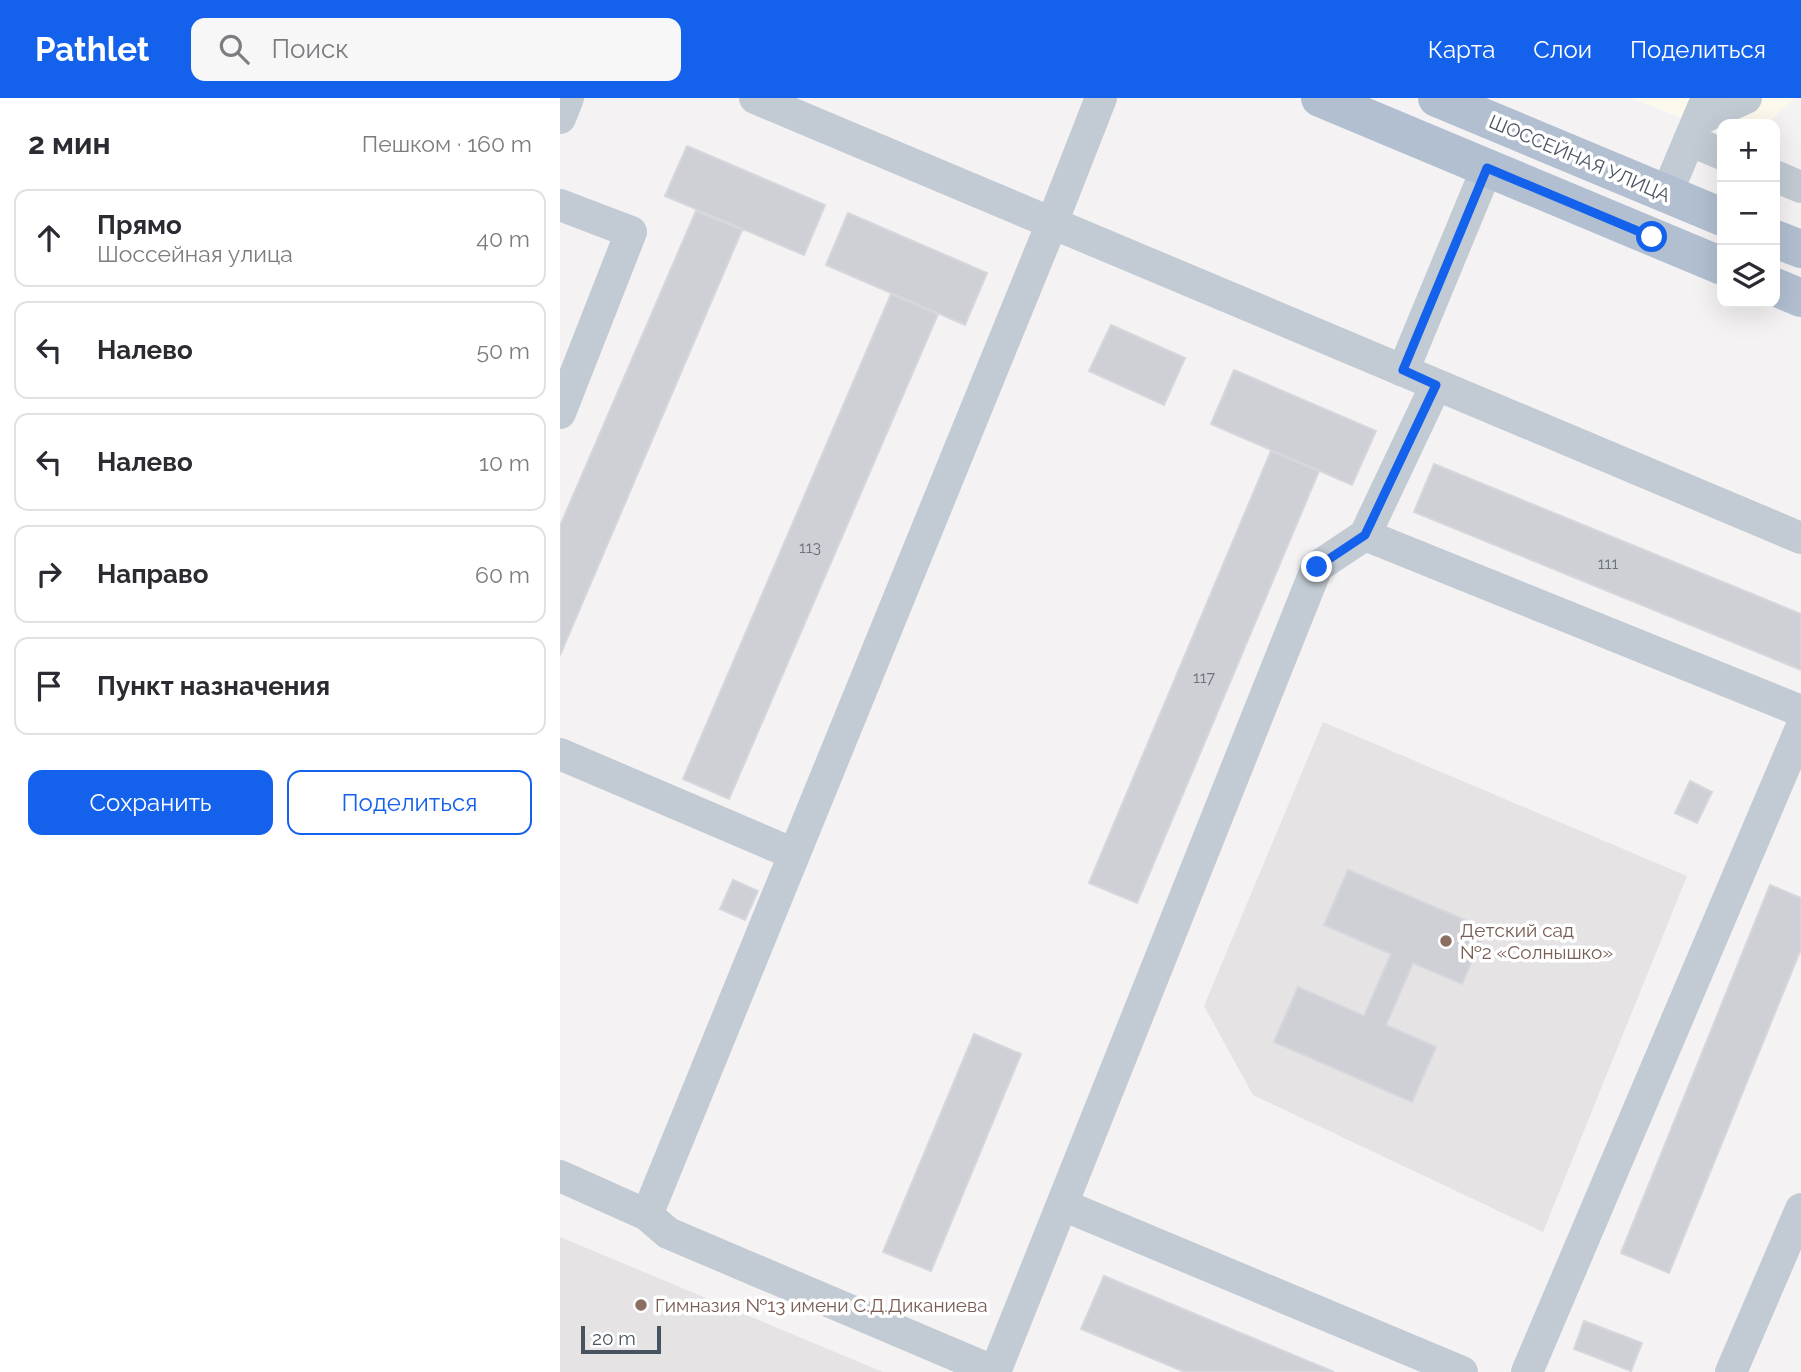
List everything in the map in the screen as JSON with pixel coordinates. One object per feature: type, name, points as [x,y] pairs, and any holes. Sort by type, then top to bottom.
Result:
[{"type":"main road","points":[[1320,98],[1717,264]]},
{"type":"main road","name":"ШОССЕЙНАЯ УЛИЦА","points":[[1437,98],[1717,215]]},
{"type":"main road","points":[[1780,241],[1801,249]]},
{"type":"main road","points":[[1780,289],[1801,298]]},
{"type":"street","points":[[560,118],[568,98]]},
{"type":"street","points":[[755,98],[1801,538]]},
{"type":"street","points":[[647,1215],[1101,98]]},
{"type":"street","points":[[1666,195],[1698,119],[1746,98]]},
{"type":"street","points":[[1698,119],[1717,147]]},
{"type":"street","points":[[1403,370],[1487,168]]},
{"type":"street","points":[[1780,178],[1801,187]]},
{"type":"street","points":[[560,205],[631,232],[560,412]]},
{"type":"street","points":[[560,1176],[647,1215],[668,1233],[995,1372],[1317,567],[1365,535],[1436,385]]},
{"type":"street","points":[[1365,535],[1801,711]]},
{"type":"street","points":[[1527,1372],[1801,728]]},
{"type":"street","points":[[560,754],[794,854]]},
{"type":"street","points":[[1063,1205],[1462,1372]]},
{"type":"street","points":[[1731,1372],[1801,1209]]},
{"type":"shaded area","points":[[1631,98],[1795,98],[1772,119],[1717,119],[1717,132]]},
{"type":"shaded area","name":"Детский сад №2 «Солнышко»","points":[[1323,722],[1687,876],[1543,1232],[1253,1095],[1204,1006]]},
{"type":"shaded area","name":"Гимназия №13 имени С.Д.Диканиева","points":[[560,1237],[883,1372],[560,1372]]},
{"type":"building","points":[[687,146],[825,205],[804,255],[665,196]]},
{"type":"building","points":[[696,211],[742,230],[560,655],[560,526]]},
{"type":"building","points":[[848,213],[987,273],[965,325],[826,265]]},
{"type":"building","points":[[891,294],[938,314],[729,799],[683,779]]},
{"type":"building","points":[[1111,325],[1185,358],[1164,405],[1089,371]]},
{"type":"building","points":[[1234,370],[1376,431],[1352,485],[1211,424]]},
{"type":"building","points":[[1271,451],[1319,471],[1137,903],[1089,883]]},
{"type":"building","points":[[1434,464],[1801,614],[1801,670],[1414,512]]},
{"type":"building","points":[[1690,781],[1712,792],[1697,823],[1675,813]]},
{"type":"building","points":[[1348,870],[1486,929],[1462,984],[1413,963],[1386,1025],[1436,1047],[1412,1102],[1274,1042],[1298,987],[1364,1016],[1391,954],[1324,925]]},
{"type":"building","points":[[733,880],[758,891],[745,920],[720,909]]},
{"type":"building","points":[[1770,885],[1801,898],[1801,949],[1669,1273],[1621,1253]]},
{"type":"building","points":[[974,1034],[1021,1054],[931,1271],[883,1252]]},
{"type":"building","points":[[1104,1276],[1334,1372],[1185,1372],[1081,1329]]},
{"type":"building","points":[[1584,1321],[1642,1343],[1631,1371],[1574,1349]]},
{"type":"place","name":"Детский сад №2 «Солнышко»","points":[[1446,941]]},
{"type":"place","name":"Гимназия №13 имени С.Д.Диканиева","points":[[641,1305]]},
{"type":"route","points":[[1317,567],[1365,535],[1436,385],[1403,370],[1487,168],[1652,237]]}]
